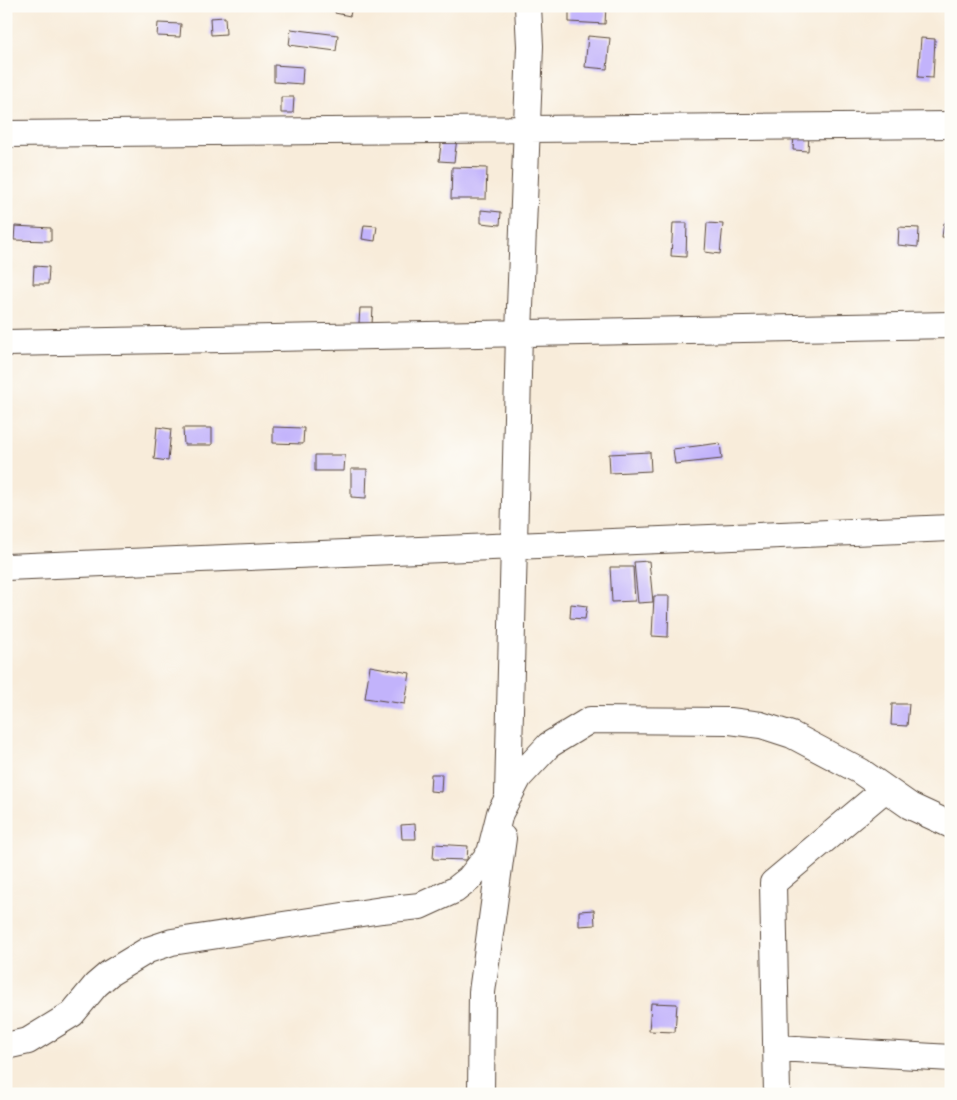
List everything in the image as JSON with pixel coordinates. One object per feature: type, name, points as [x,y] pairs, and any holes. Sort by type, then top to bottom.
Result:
[{"type":"street","points":[[481,1094],[482,992],[508,795],[519,333],[530,46],[528,6]]},
{"type":"street","points":[[6,134],[951,125]]},
{"type":"street","points":[[6,343],[951,325]]},
{"type":"street","points":[[6,567],[951,528]]},
{"type":"street","points":[[6,1046],[28,1041],[72,1014],[110,973],[148,950],[172,942],[382,910],[401,909],[438,899],[468,879],[490,853],[500,813],[508,795],[532,761],[549,745],[590,720],[730,721],[761,725],[792,735],[860,771],[884,790],[910,806],[951,825]]},
{"type":"street","points":[[777,1094],[778,1048],[774,883],[884,790]]},
{"type":"street","points":[[778,1048],[951,1058]]},
{"type":"building","points":[[337,6],[352,6],[350,16],[335,13]]},
{"type":"building","points":[[569,6],[606,6],[605,24],[569,22]]},
{"type":"building","points":[[225,17],[226,34],[211,35],[210,18]]},
{"type":"building","points":[[158,23],[181,24],[180,37],[157,36]]},
{"type":"building","points":[[291,29],[338,35],[336,51],[289,45]]},
{"type":"building","points":[[588,36],[610,38],[607,69],[585,67]]},
{"type":"building","points":[[921,38],[935,39],[933,78],[918,77]]},
{"type":"building","points":[[274,65],[303,67],[302,84],[274,82]]},
{"type":"building","points":[[281,97],[294,97],[293,113],[281,113]]},
{"type":"building","points":[[443,128],[458,130],[454,162],[439,161]]},
{"type":"building","points":[[794,134],[809,135],[808,151],[793,150]]},
{"type":"building","points":[[452,167],[487,168],[486,199],[451,199]]},
{"type":"building","points":[[481,210],[501,212],[500,225],[481,223]]},
{"type":"building","points":[[673,223],[687,223],[686,257],[671,256]]},
{"type":"building","points":[[707,223],[723,224],[720,254],[705,252]]},
{"type":"building","points":[[944,223],[951,224],[951,238],[942,237]]},
{"type":"building","points":[[364,225],[377,226],[375,241],[362,239]]},
{"type":"building","points":[[15,226],[51,228],[51,241],[14,240]]},
{"type":"building","points":[[899,227],[919,228],[918,247],[898,245]]},
{"type":"building","points":[[34,266],[49,267],[48,284],[33,284]]},
{"type":"building","points":[[360,308],[373,308],[372,324],[359,323]]},
{"type":"building","points":[[157,427],[171,429],[168,461],[154,459]]},
{"type":"building","points":[[273,427],[304,428],[303,444],[273,443]]},
{"type":"building","points":[[183,428],[212,428],[212,445],[184,445]]},
{"type":"building","points":[[720,443],[722,459],[675,464],[673,449]]},
{"type":"building","points":[[650,452],[651,471],[610,473],[609,454]]},
{"type":"building","points":[[315,455],[345,455],[344,471],[315,471]]},
{"type":"building","points":[[351,469],[367,469],[366,498],[351,497]]},
{"type":"building","points":[[649,561],[653,602],[638,603],[634,562]]},
{"type":"building","points":[[610,567],[633,567],[635,601],[612,602]]},
{"type":"building","points":[[654,596],[669,596],[668,637],[652,636]]},
{"type":"building","points":[[571,604],[587,606],[585,619],[570,618]]},
{"type":"building","points":[[370,666],[410,673],[405,704],[365,698]]},
{"type":"building","points":[[892,704],[909,704],[907,726],[891,725]]},
{"type":"building","points":[[431,774],[442,774],[441,792],[430,791]]},
{"type":"building","points":[[415,824],[416,839],[402,839],[401,825]]},
{"type":"building","points":[[434,844],[468,846],[467,860],[433,859]]},
{"type":"building","points":[[594,910],[595,925],[579,926],[579,911]]},
{"type":"building","points":[[651,1003],[677,1004],[675,1032],[649,1031]]}]
